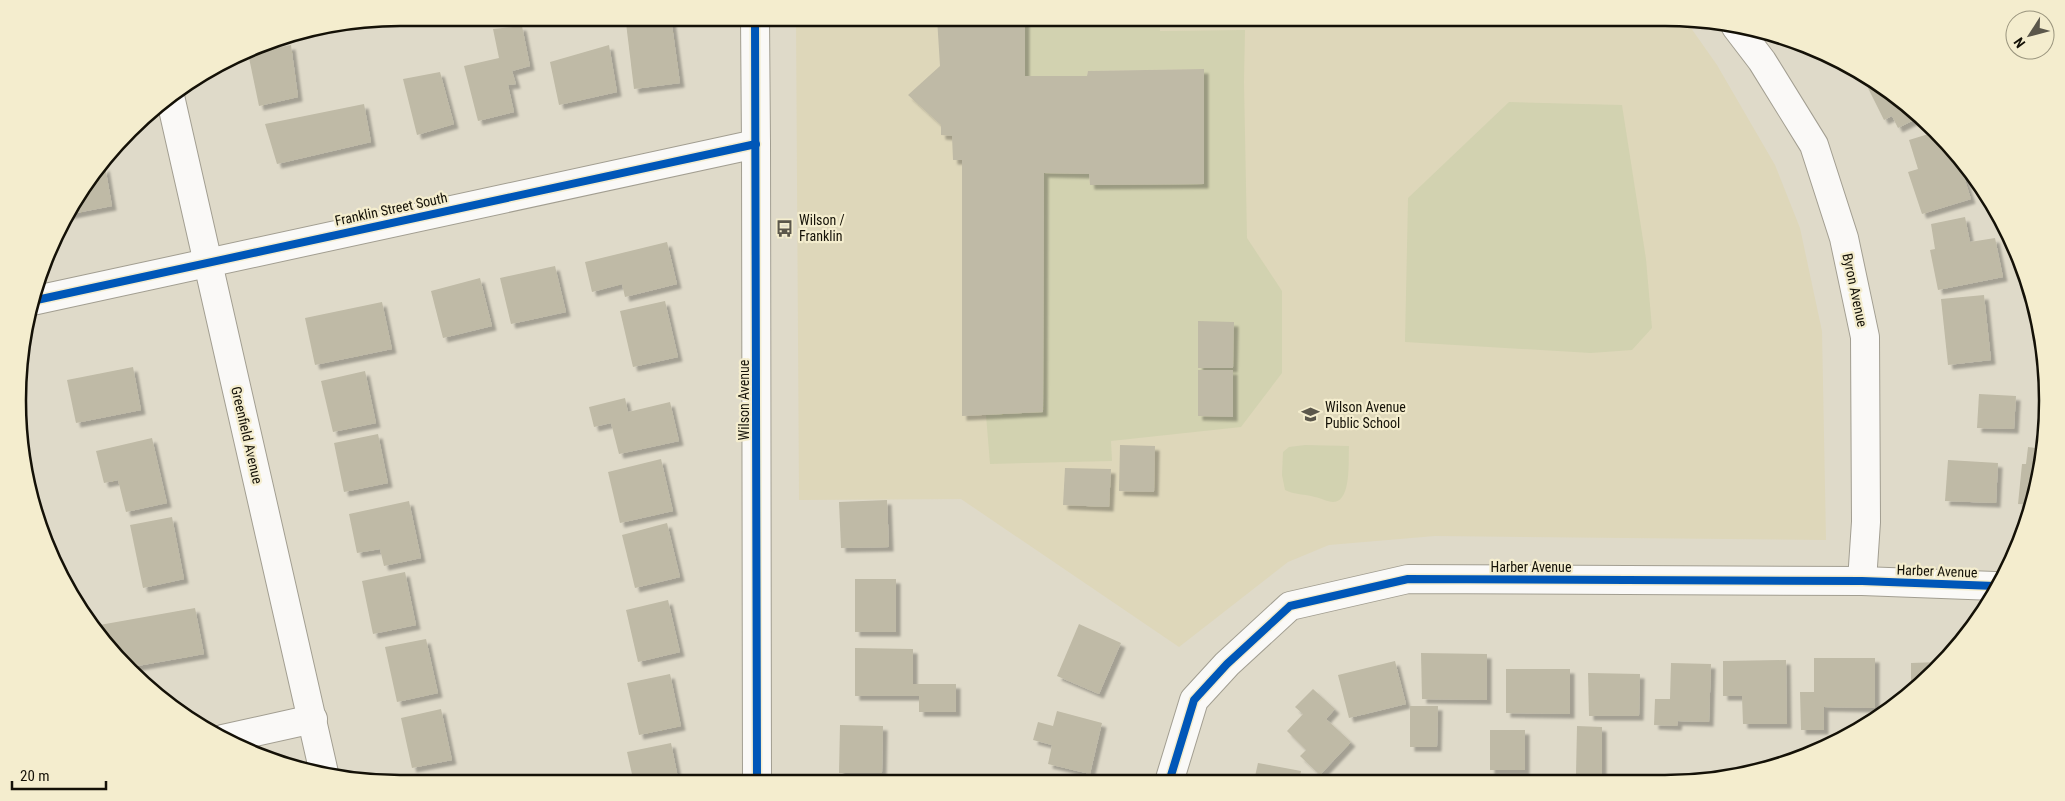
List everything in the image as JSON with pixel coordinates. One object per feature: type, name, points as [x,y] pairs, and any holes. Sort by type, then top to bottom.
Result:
[{"type":"street","name":"Wilson Avenue","points":[[755,26],[757,775]]},
{"type":"street","name":"Byron Avenue","points":[[1741,34],[1762,61],[1814,145],[1844,238],[1866,337],[1866,522],[1862,581]]},
{"type":"street","name":"Greenfield Avenue","points":[[172,105],[323,767]]},
{"type":"street","name":"Franklin Street South","points":[[41,298],[756,144]]},
{"type":"street","name":"Harber Avenue","points":[[1171,775],[1194,700],[1227,664],[1290,606],[1408,579],[1862,581],[1990,586]]},
{"type":"street","points":[[235,736],[313,719]]},
{"type":"shaded area","name":"Wilson Avenue Public School","points":[[796,26],[1690,27],[1717,65],[1775,165],[1800,228],[1822,331],[1826,540],[1435,536],[1329,545],[1288,562],[1179,647],[961,499],[799,500]]},
{"type":"green space","points":[[1025,26],[1160,26],[1160,31],[1245,30],[1247,238],[1282,291],[1282,373],[1241,427],[1111,441],[1112,461],[990,464],[986,415],[1043,412],[1044,173],[1089,174],[1090,185],[1204,184],[1204,69],[1088,71],[1087,76],[1025,76]]},
{"type":"green space","points":[[1509,102],[1622,105],[1646,259],[1652,328],[1632,350],[1591,353],[1405,342],[1408,198]]},
{"type":"green space","points":[[1305,445],[1349,446],[1348,479],[1343,495],[1339,500],[1331,502],[1285,490],[1282,475],[1283,452],[1289,447]]},
{"type":"building","points":[[522,26],[530,66],[512,71],[516,84],[508,85],[514,112],[478,121],[464,66],[499,58],[493,29]]},
{"type":"building","points":[[626,26],[672,26],[680,83],[634,89]]},
{"type":"building","points":[[938,26],[1025,26],[1025,76],[1087,76],[1088,71],[1204,69],[1204,184],[1090,185],[1089,174],[1044,173],[1043,412],[962,416],[962,160],[953,160],[952,136],[941,135],[941,125],[908,95],[940,66]]},
{"type":"building","points":[[291,45],[298,97],[259,106],[249,59],[275,48]]},
{"type":"building","points":[[609,45],[617,92],[559,105],[550,62]]},
{"type":"building","points":[[440,72],[454,124],[417,135],[403,79]]},
{"type":"building","points":[[1867,86],[1913,121],[1898,128],[1892,116],[1884,120]]},
{"type":"building","points":[[364,104],[371,142],[277,164],[265,124]]},
{"type":"building","points":[[1927,134],[1929,136],[1964,177],[1971,199],[1922,214],[1908,172],[1918,169],[1909,140]]},
{"type":"building","points":[[106,171],[112,206],[76,213]]},
{"type":"building","points":[[1965,217],[1970,242],[1995,238],[2003,277],[1938,290],[1930,250],[1935,249],[1931,224]]},
{"type":"building","points":[[667,242],[677,284],[625,297],[622,284],[592,292],[585,262]]},
{"type":"building","points":[[555,266],[566,312],[511,324],[500,278]]},
{"type":"building","points":[[480,278],[492,326],[443,338],[431,291]]},
{"type":"building","points":[[1984,295],[1991,360],[1948,365],[1941,299]]},
{"type":"building","points":[[665,301],[678,357],[633,367],[620,311]]},
{"type":"building","points":[[382,302],[392,349],[315,365],[305,318]]},
{"type":"building","points":[[1198,321],[1234,322],[1233,368],[1198,368]]},
{"type":"building","points":[[133,367],[141,410],[76,423],[67,380]]},
{"type":"building","points":[[1198,370],[1233,370],[1233,417],[1198,416]]},
{"type":"building","points":[[365,371],[376,423],[333,432],[321,381]]},
{"type":"building","points":[[1979,394],[2016,396],[2014,429],[1977,428]]},
{"type":"building","points":[[625,398],[628,412],[670,402],[679,441],[619,454],[611,423],[594,427],[589,407]]},
{"type":"building","points":[[378,434],[388,483],[344,492],[334,443]]},
{"type":"building","points":[[152,438],[167,503],[126,512],[118,480],[104,483],[96,451]]},
{"type":"building","points":[[1120,445],[1155,446],[1154,492],[1119,491]]},
{"type":"building","points":[[2028,447],[2036,448],[2032,474],[2024,504],[2018,504],[2022,464],[2026,464]]},
{"type":"building","points":[[661,459],[673,511],[620,523],[608,472]]},
{"type":"building","points":[[1948,460],[1998,463],[1996,503],[1945,501]]},
{"type":"building","points":[[1065,468],[1111,469],[1109,507],[1063,505]]},
{"type":"building","points":[[887,500],[889,547],[841,548],[839,502]]},
{"type":"building","points":[[409,501],[421,558],[384,566],[380,549],[357,553],[349,514]]},
{"type":"building","points":[[172,517],[184,579],[143,588],[130,525]]},
{"type":"building","points":[[667,523],[680,577],[635,588],[622,535]]},
{"type":"building","points":[[405,572],[416,625],[373,634],[362,581]]},
{"type":"building","points":[[855,579],[896,579],[896,632],[855,632]]},
{"type":"building","points":[[668,600],[680,652],[638,662],[626,610]]},
{"type":"building","points":[[195,608],[204,654],[137,666],[101,625]]},
{"type":"building","points":[[1079,624],[1121,643],[1099,694],[1057,676]]},
{"type":"building","points":[[426,639],[438,693],[397,702],[385,647]]},
{"type":"building","points":[[855,648],[913,649],[913,684],[956,684],[956,712],[919,712],[919,696],[855,696]]},
{"type":"building","points":[[1421,653],[1487,654],[1487,700],[1422,699]]},
{"type":"building","points":[[1814,658],[1875,658],[1875,708],[1824,707],[1824,730],[1801,730],[1800,692],[1814,692]]},
{"type":"building","points":[[1786,660],[1787,724],[1743,724],[1742,696],[1723,696],[1723,661]]},
{"type":"building","points":[[1395,661],[1406,704],[1349,718],[1338,675]]},
{"type":"building","points":[[1932,662],[1911,682],[1911,663]]},
{"type":"building","points":[[1671,663],[1711,664],[1709,722],[1678,721],[1677,726],[1654,725],[1655,699],[1670,699]]},
{"type":"building","points":[[1506,669],[1570,669],[1570,714],[1506,713]]},
{"type":"building","points":[[1588,673],[1640,674],[1639,716],[1589,716]]},
{"type":"building","points":[[670,674],[681,726],[639,735],[627,683]]},
{"type":"building","points":[[1313,689],[1335,709],[1326,719],[1351,742],[1320,775],[1300,756],[1306,750],[1287,731],[1303,714],[1295,707]]},
{"type":"building","points":[[1410,706],[1438,706],[1437,747],[1410,747]]},
{"type":"building","points":[[441,709],[452,760],[412,768],[401,718]]},
{"type":"building","points":[[1057,711],[1102,723],[1090,774],[1048,764],[1052,745],[1033,740],[1038,722],[1053,726]]},
{"type":"building","points":[[840,725],[883,726],[882,773],[839,773]]},
{"type":"building","points":[[1577,726],[1602,727],[1602,775],[1576,775]]},
{"type":"building","points":[[1490,730],[1525,730],[1525,770],[1490,770]]},
{"type":"building","points":[[671,743],[677,775],[632,775],[627,752]]},
{"type":"building","points":[[1258,763],[1301,771],[1300,775],[1255,775]]},
{"type":"cycle path","points":[[755,26],[757,775]]},
{"type":"cycle path","points":[[40,299],[756,144]]},
{"type":"cycle path","points":[[1171,775],[1194,700],[1227,664],[1290,606],[1408,579],[1862,581],[1990,586]]},
{"type":"place","name":"Wilson / Franklin","points":[[785,228]]},
{"type":"place","name":"Wilson Avenue Public School","points":[[1311,415]]}]
